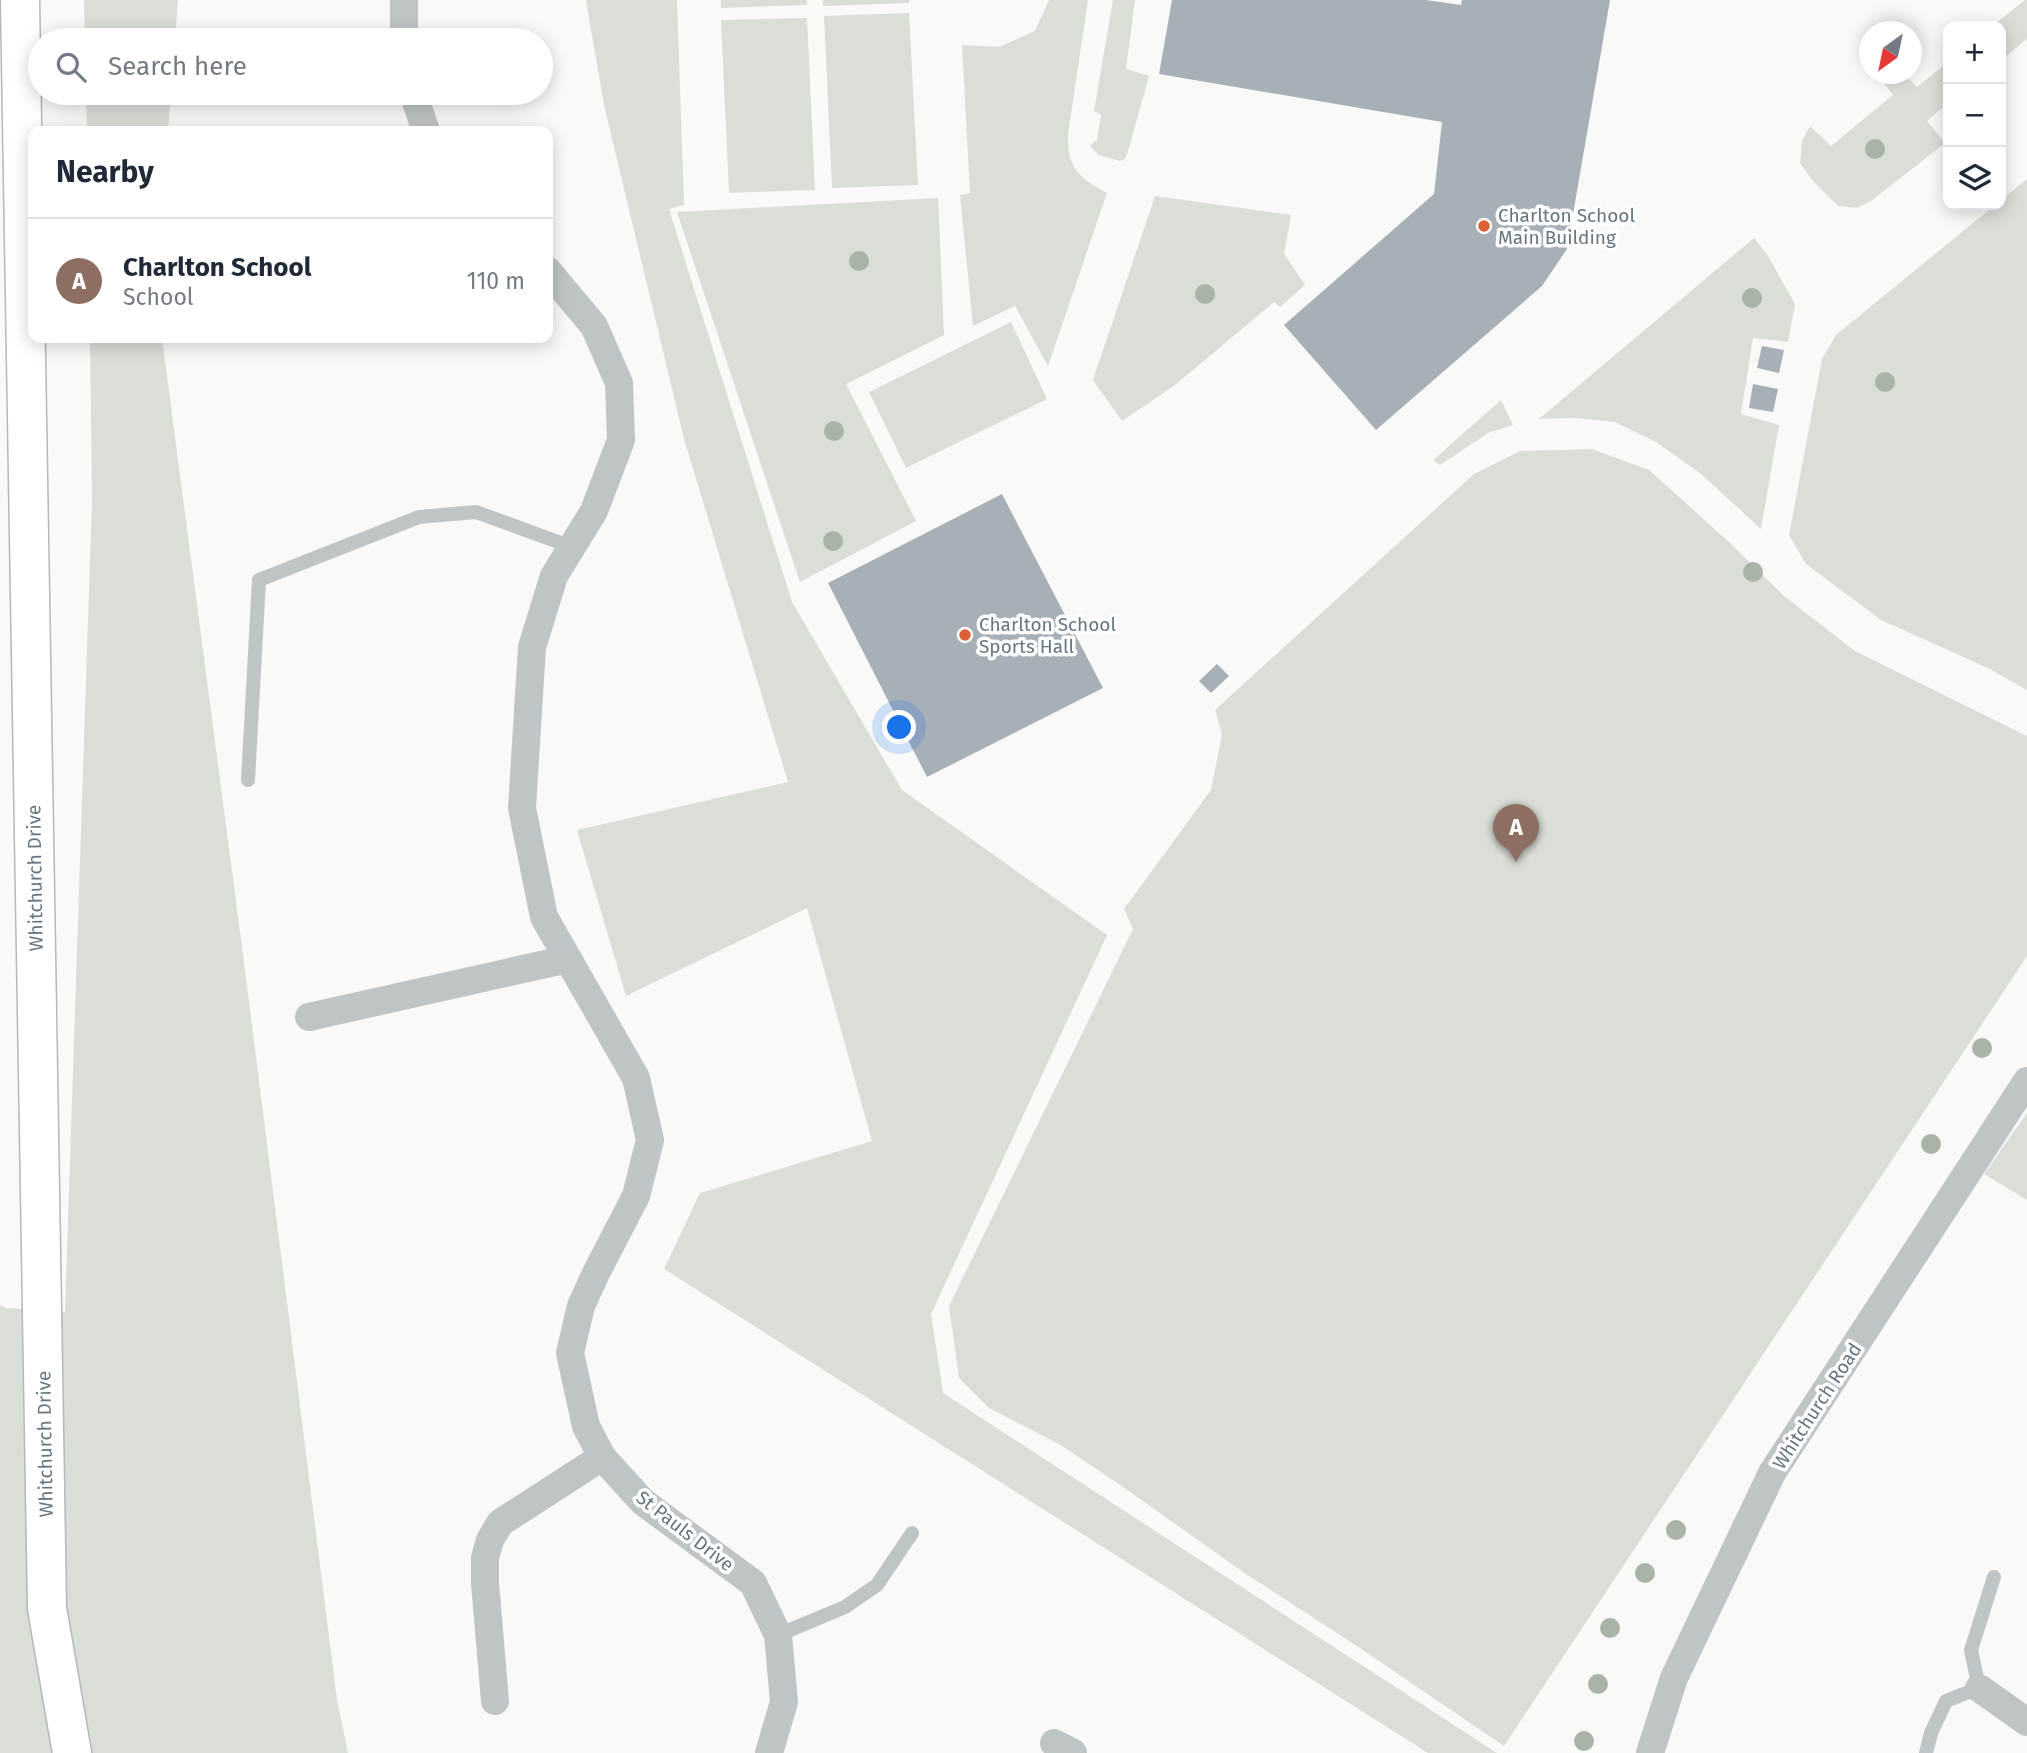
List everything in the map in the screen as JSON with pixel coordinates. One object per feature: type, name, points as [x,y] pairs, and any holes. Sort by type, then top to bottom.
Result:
[{"type":"main road","name":"Whitchurch Drive","points":[[20,0],[47,1608],[72,1753]]},
{"type":"street","points":[[404,0],[404,28]]},
{"type":"street","points":[[417,105],[424,126]]},
{"type":"street","name":"St Pauls Drive","points":[[553,277],[594,326],[620,383],[621,440],[594,511],[554,576],[532,647],[523,808],[544,917],[636,1078],[650,1140],[636,1196],[581,1306],[570,1353],[586,1426],[602,1457],[643,1502],[753,1583],[778,1635],[784,1702],[769,1753]]},
{"type":"street","points":[[309,1017],[568,959]]},
{"type":"street","name":"Whitchurch Road","points":[[1650,1753],[1674,1678],[1772,1473],[2027,1081]]},
{"type":"street","points":[[495,1701],[485,1583],[485,1558],[490,1540],[500,1523],[602,1457]]},
{"type":"street","points":[[1979,1688],[2027,1723]]},
{"type":"lane","points":[[248,780],[260,580],[419,517],[476,512],[572,547]]},
{"type":"lane","points":[[778,1635],[845,1607],[877,1585],[912,1533]]},
{"type":"lane","points":[[1926,1753],[1931,1733],[1946,1701],[1979,1688],[1971,1650],[1994,1577]]},
{"type":"shaded area","points":[[84,0],[178,0],[176,28],[85,28]]},
{"type":"shaded area","points":[[586,0],[677,0],[684,205],[669,209],[792,602],[902,790],[1107,935],[931,1314],[943,1393],[1497,1753],[1428,1753],[664,1269],[700,1193],[872,1141],[807,908],[626,996],[577,830],[788,782],[684,439],[604,105]]},
{"type":"shaded area","points":[[721,0],[807,0],[807,5],[721,8]]},
{"type":"shaded area","points":[[823,0],[909,0],[909,3],[823,6]]},
{"type":"shaded area","points":[[1049,0],[1088,0],[1068,146],[1077,171],[1107,193],[1048,366],[1015,306],[973,326],[960,195],[970,193],[962,45],[999,47],[1035,31]]},
{"type":"shaded area","points":[[1113,0],[1135,0],[1126,69],[1149,76],[1129,148],[1125,159],[1120,161],[1099,155],[1090,146],[1097,140],[1101,115],[1094,111]]},
{"type":"shaded area","points":[[2027,0],[2027,39],[2006,56],[2006,21],[1998,21]]},
{"type":"shaded area","points":[[909,13],[918,185],[832,188],[824,16]]},
{"type":"shaded area","points":[[807,18],[815,190],[729,193],[721,20]]},
{"type":"shaded area","points":[[1943,66],[1943,107],[1927,121],[1943,141],[1943,145],[1871,201],[1857,208],[1838,206],[1812,180],[1800,163],[1802,141],[1810,126],[1831,146],[1893,95],[1885,84],[1914,84],[1917,87]]},
{"type":"shaded area","points":[[86,105],[170,105],[168,126],[87,126]]},
{"type":"shaded area","points":[[2027,179],[2027,690],[1988,668],[1881,620],[1806,564],[1789,535],[1822,359],[1836,335],[1989,210],[2006,210],[2006,196]]},
{"type":"shaded area","points":[[1155,196],[1291,215],[1284,254],[1305,285],[1280,307],[1274,302],[1175,385],[1122,421],[1093,380]]},
{"type":"shaded area","points":[[938,198],[944,335],[846,384],[916,521],[800,582],[677,212]]},
{"type":"shaded area","points":[[1754,238],[1767,254],[1795,304],[1788,342],[1753,338],[1741,414],[1779,425],[1761,529],[1700,473],[1656,442],[1615,422],[1575,418],[1539,419]]},
{"type":"shaded area","points":[[1011,322],[1047,399],[906,468],[869,392]]},
{"type":"shaded area","points":[[90,343],[163,343],[337,1700],[348,1753],[0,1753],[0,1305],[6,1308],[65,1312],[92,501]]},
{"type":"shaded area","points":[[1501,400],[1513,425],[1488,433],[1440,465],[1433,460]]},
{"type":"shaded area","points":[[1592,449],[1649,470],[1784,596],[1855,651],[2027,736],[2027,956],[1504,1746],[1246,1574],[1059,1444],[989,1408],[959,1378],[949,1306],[1133,929],[1124,909],[1211,790],[1222,734],[1215,710],[1474,474],[1520,451]]},
{"type":"shaded area","points":[[2027,1113],[2027,1200],[1984,1174]]},
{"type":"building","name":"Charlton School Main Building","points":[[1172,0],[1426,0],[1461,5],[1462,0],[1610,0],[1567,249],[1542,286],[1376,430],[1284,325],[1434,194],[1442,122],[1159,74]]},
{"type":"building","points":[[1762,346],[1784,350],[1779,373],[1757,368]]},
{"type":"building","points":[[1753,384],[1778,389],[1773,412],[1749,408]]},
{"type":"building","name":"Charlton School Sports Hall","points":[[1002,494],[1103,688],[927,777],[828,583]]},
{"type":"building","points":[[1217,664],[1229,676],[1211,693],[1199,681]]},
{"type":"place","name":"Charlton School Main Building","points":[[1484,226]]},
{"type":"place","name":"Charlton School Sports Hall","points":[[965,635]]},
{"type":"place","name":"Charlton School","points":[[1516,862]]}]
